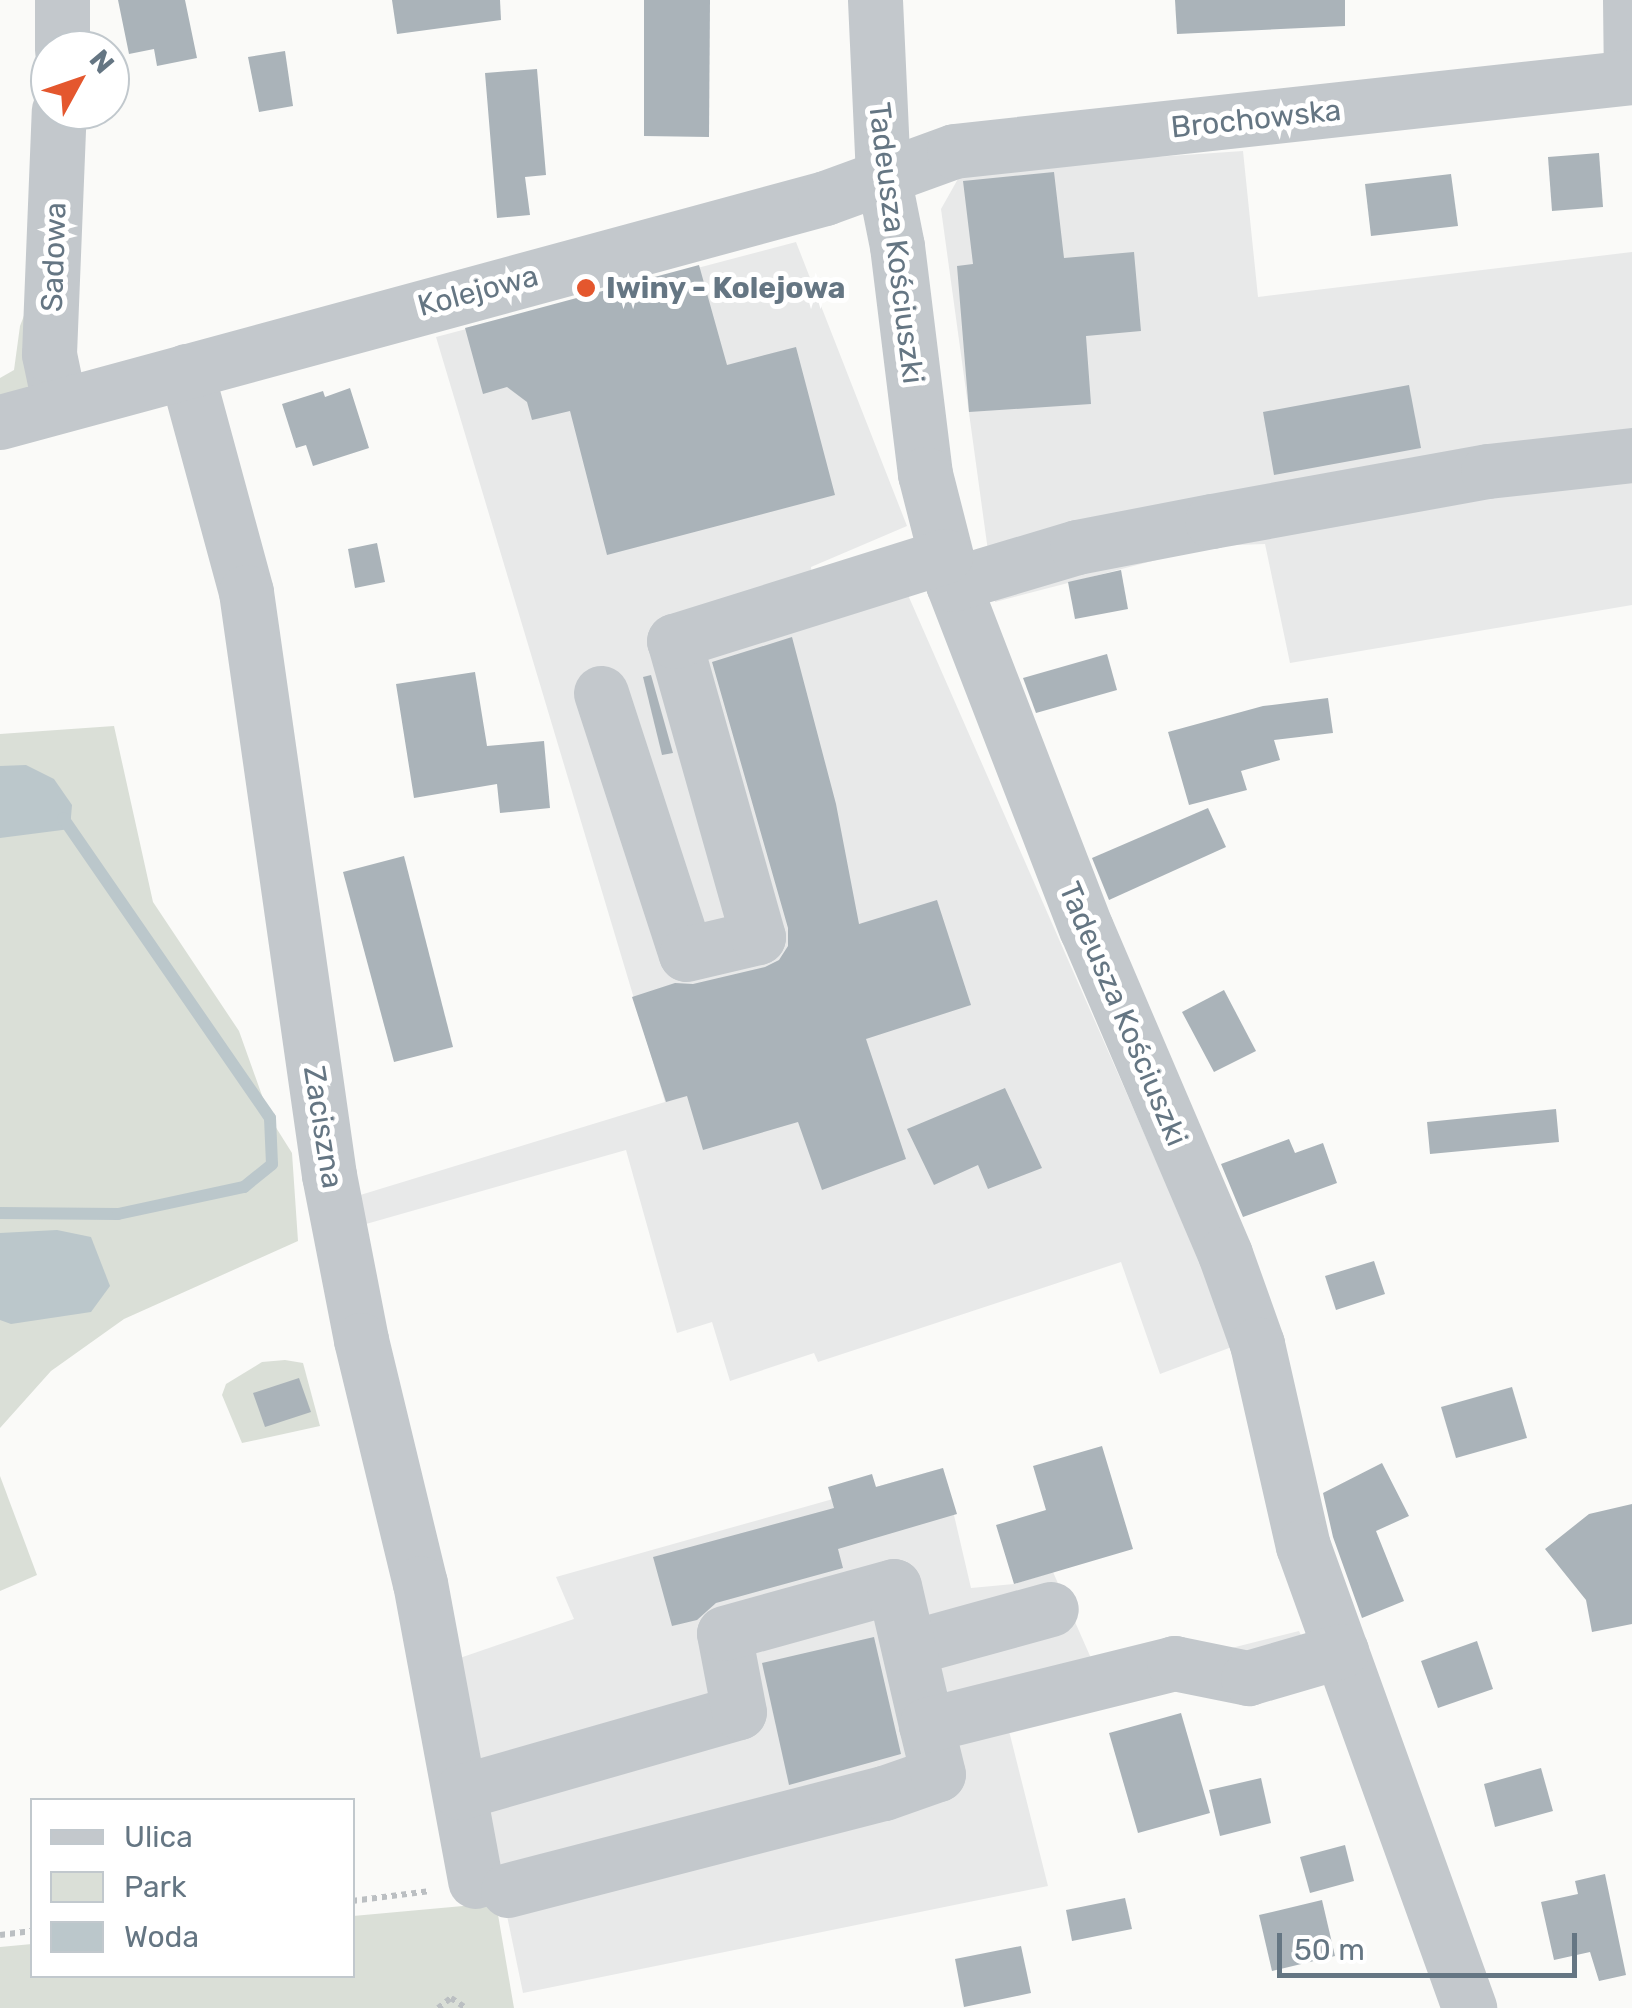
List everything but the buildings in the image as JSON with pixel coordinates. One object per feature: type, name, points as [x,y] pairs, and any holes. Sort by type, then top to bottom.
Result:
[{"type":"street","points":[[62,0],[62,30]]},
{"type":"street","name":"Tadeusza Kościuszki","points":[[875,0],[883,176],[897,246],[925,474],[949,570],[1086,928],[1225,1254],[1266,1381],[1303,1546],[1469,2008]]},
{"type":"street","points":[[1630,0],[1631,77]]},
{"type":"street","name":"Brochowska","points":[[883,176],[954,151],[1631,77]]},
{"type":"street","name":"Sadowa","points":[[59,130],[50,354],[59,402]]},
{"type":"street","name":"Kolejowa","points":[[0,422],[59,402],[825,198],[883,176]]},
{"type":"street","name":"Zaciszna","points":[[186,371],[246,592],[329,1174],[361,1340],[420,1583],[460,1792],[491,1885]]},
{"type":"street","points":[[601,693],[686,954],[758,936],[674,641],[949,570],[1488,471],[1632,455]]},
{"type":"street","points":[[460,1792],[738,1712],[724,1633],[894,1586],[938,1774],[884,1793],[491,1885]]},
{"type":"street","points":[[909,1648],[1050,1609]]},
{"type":"street","points":[[926,1725],[1174,1663],[1248,1678],[1341,1651]]},
{"type":"path","points":[[355,1901],[491,1885]]},
{"type":"path","points":[[0,1934],[30,1932]]},
{"type":"path","points":[[438,2008],[451,1998],[466,2008]]},
{"type":"shaded area","points":[[1243,151],[1258,297],[1632,252],[1632,605],[1290,663],[1265,544],[1210,546],[995,602],[941,209],[963,170]]},
{"type":"shaded area","points":[[796,242],[907,526],[811,567],[815,613],[908,595],[1237,1345],[1160,1374],[1121,1262],[818,1362],[814,1353],[730,1381],[712,1322],[677,1333],[626,1150],[359,1226],[357,1196],[665,1102],[436,337]]},
{"type":"shaded area","points":[[943,1468],[971,1588],[1014,1584],[1053,1572],[1094,1665],[1188,1659],[1299,1631],[1321,1677],[1213,1686],[1186,1694],[1181,1678],[1007,1723],[1048,1886],[523,1993],[454,1660],[574,1619],[556,1577]]},
{"type":"green space","points":[[32,295],[34,377],[25,391],[0,402],[0,378],[14,370],[20,326]]},
{"type":"green space","points":[[114,726],[153,902],[239,1031],[270,1118],[292,1153],[298,1241],[124,1319],[51,1371],[0,1428],[0,734]]},
{"type":"green space","points":[[262,1362],[303,1363],[320,1426],[242,1443],[222,1395],[226,1384]]},
{"type":"green space","points":[[0,1476],[37,1575],[0,1591]]},
{"type":"green space","points":[[496,1903],[514,2008],[0,2008],[0,1947],[30,1944],[30,1978],[355,1978],[355,1916]]},
{"type":"water","points":[[26,765],[54,779],[72,805],[70,829],[0,838],[0,766]]},
{"type":"water","points":[[57,1230],[91,1237],[110,1286],[91,1312],[11,1324],[0,1320],[0,1233]]},
{"type":"waterway","points":[[0,1213],[118,1214],[244,1187],[272,1164],[270,1118],[63,818]]},
{"type":"place","name":"Iwiny - Kolejowa","points":[[586,288]]}]
